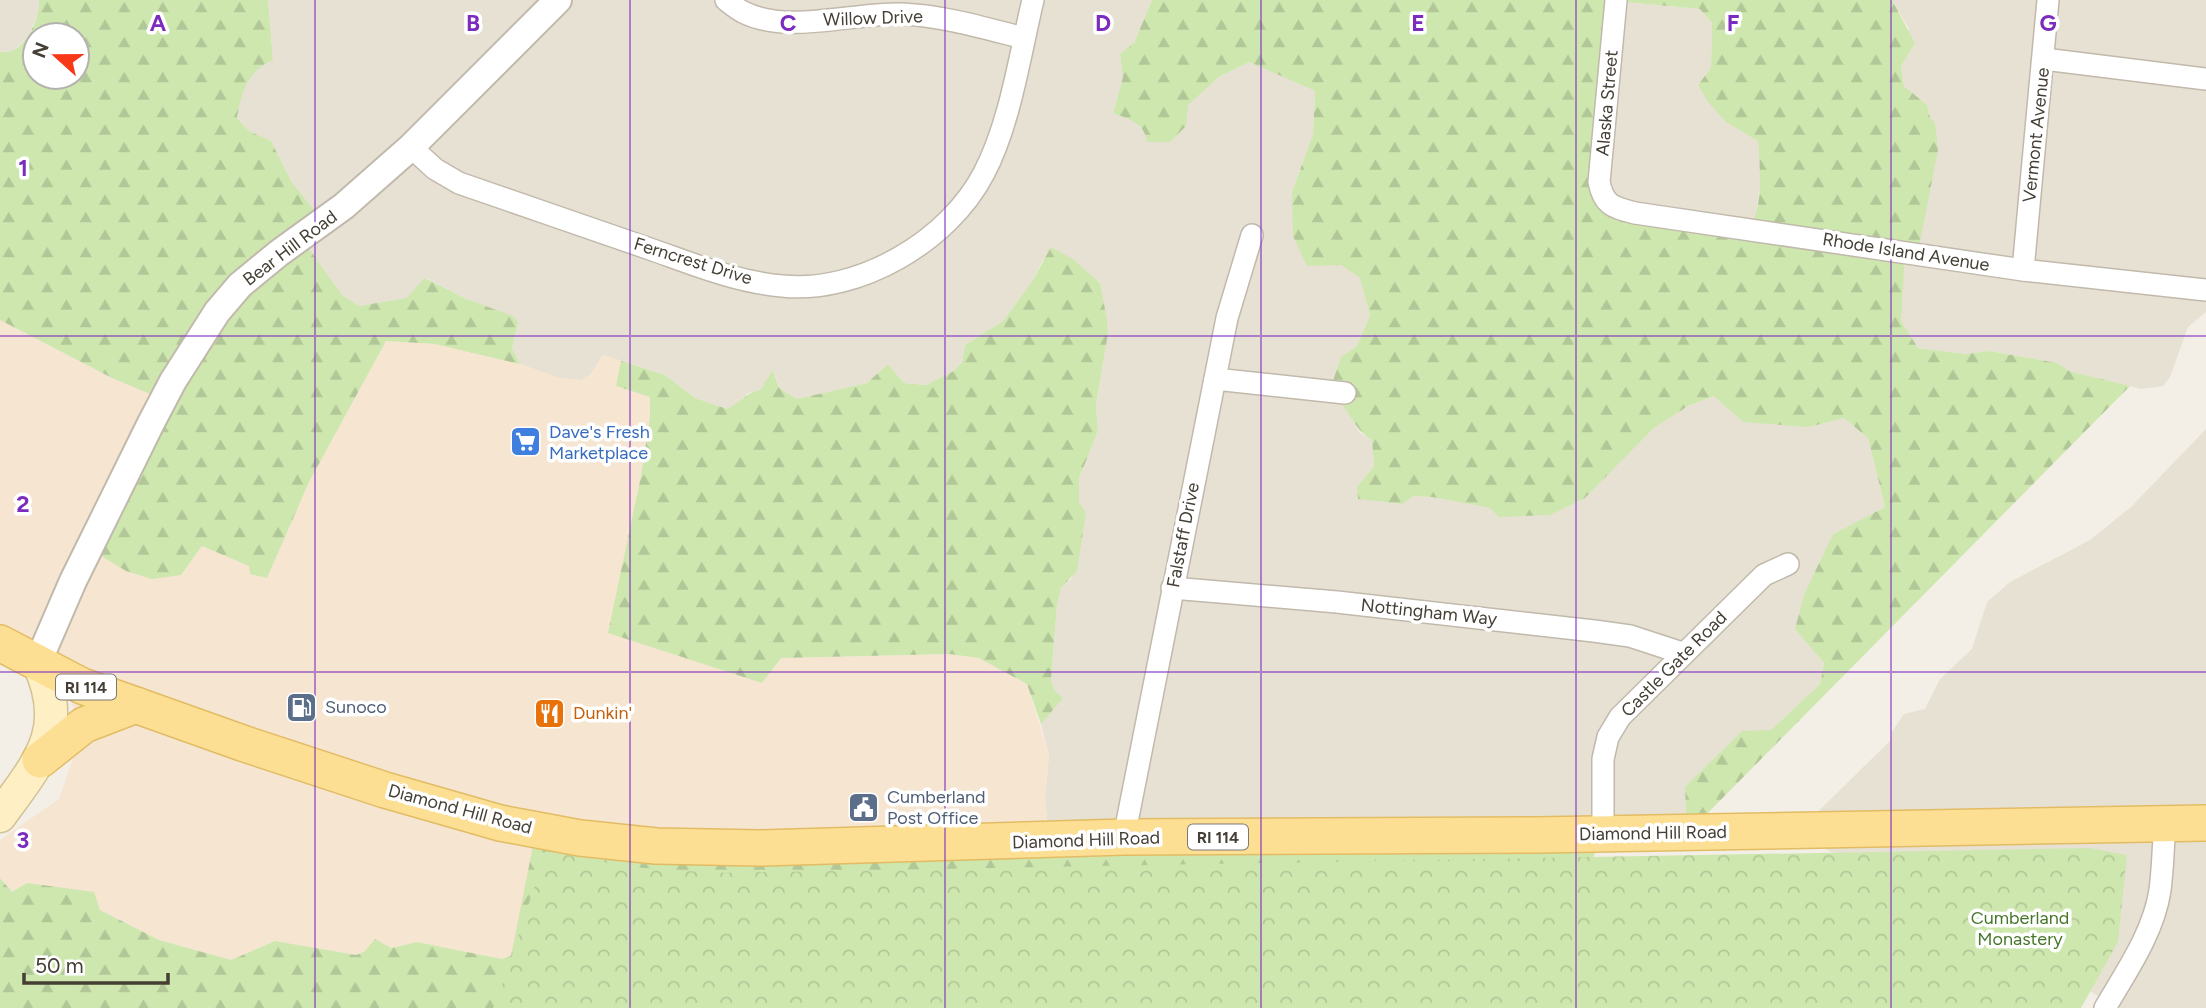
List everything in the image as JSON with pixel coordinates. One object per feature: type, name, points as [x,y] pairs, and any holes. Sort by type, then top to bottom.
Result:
[{"type":"main road","name":"Diamond Hill Road","points":[[0,643],[82,686],[245,744],[454,811],[580,838],[673,847],[760,848],[1124,837],[1603,833],[2206,823]]},
{"type":"main road","points":[[38,662],[47,681],[52,716],[40,760]]},
{"type":"main road","points":[[0,816],[40,760],[84,725],[136,705]]},
{"type":"street","name":"Bear Hill Road","points":[[38,662],[73,581],[151,423],[173,381],[217,312],[240,285],[344,206],[411,147],[558,0]]},
{"type":"street","name":"Willow Drive","points":[[726,0],[744,12],[768,20],[792,22],[867,15],[925,15],[1024,38]]},
{"type":"street","name":"Ferncrest Drive","points":[[411,147],[435,169],[459,183],[731,277],[784,287],[819,285],[884,266],[919,245],[956,215],[985,171],[1004,120],[1033,0]]},
{"type":"street","name":"Alaska Street","points":[[1609,204],[1602,196],[1599,182],[1616,0]]},
{"type":"street","name":"Vermont Avenue","points":[[2023,270],[2048,0]]},
{"type":"street","points":[[2044,59],[2206,79]]},
{"type":"street","name":"Rhode Island Avenue","points":[[1609,204],[1635,212],[2023,270],[2206,290]]},
{"type":"street","name":"Falstaff Drive","points":[[1124,837],[1230,307],[1252,236]]},
{"type":"street","points":[[1215,379],[1345,393]]},
{"type":"street","name":"Castle Gate Road","points":[[1603,833],[1603,759],[1608,737],[1620,717],[1763,575],[1788,564]]},
{"type":"street","name":"Nottingham Way","points":[[1172,588],[1337,602],[1594,631],[1630,636],[1682,653]]},
{"type":"street","points":[[2105,1008],[2143,941],[2154,914],[2160,891],[2165,824]]},
{"type":"shaded area","points":[[0,0],[39,0],[40,8],[35,21],[21,21],[21,44],[13,51],[0,52]]},
{"type":"shaded area","points":[[268,0],[1152,0],[1134,43],[1120,54],[1123,77],[1113,113],[1136,122],[1146,135],[1186,126],[1187,105],[1219,77],[1249,62],[1315,91],[1313,134],[1292,192],[1307,265],[1341,265],[1361,278],[1370,315],[1357,346],[1341,357],[1340,399],[1360,433],[1372,440],[1374,466],[1357,487],[1490,508],[1585,498],[1654,428],[1688,406],[1714,396],[1809,427],[1844,418],[1868,438],[1885,507],[1833,534],[1796,629],[1824,663],[1820,684],[1771,730],[1687,834],[1050,847],[1045,799],[1049,755],[1041,724],[1055,691],[1051,680],[1057,605],[1061,588],[1072,578],[1079,478],[1098,431],[1096,404],[1108,334],[1100,283],[1073,259],[1043,260],[1033,280],[1003,321],[965,345],[962,362],[954,371],[926,385],[904,383],[888,364],[867,383],[797,399],[779,388],[774,371],[760,390],[748,393],[727,409],[695,398],[665,375],[603,355],[590,375],[581,380],[559,378],[520,364],[512,348],[518,322],[426,278],[406,298],[359,306],[342,295],[305,243],[325,224],[291,181],[271,142],[249,131],[237,118],[241,91],[259,65],[273,59]]},
{"type":"shaded area","points":[[1892,0],[2206,0],[2206,312],[2188,327],[2170,377],[2163,386],[2141,389],[2069,371],[2058,363],[1989,351],[1966,354],[1918,348],[1900,321],[1905,255],[1930,118],[1927,105],[1904,86],[1901,66],[1909,29]]},
{"type":"shaded area","points":[[1624,2],[1700,9],[1712,23],[1711,68],[1698,85],[1758,140],[1761,181],[1755,219],[1749,230],[1607,200]]},
{"type":"shaded area","points":[[0,320],[112,378],[169,402],[181,575],[202,546],[249,566],[250,574],[267,578],[309,482],[386,341],[435,344],[509,360],[559,378],[581,380],[590,375],[603,355],[621,361],[616,386],[650,397],[650,417],[641,476],[781,658],[949,654],[979,658],[1027,684],[1049,755],[1045,799],[1050,847],[536,831],[511,956],[502,959],[417,942],[356,955],[275,941],[231,960],[159,940],[100,910],[12,892],[0,878],[0,840],[59,799],[77,747],[75,712],[61,677],[0,639]]},
{"type":"shaded area","points":[[2206,429],[2206,1008],[2121,1008],[1796,833],[1891,740],[1891,733],[1904,714],[1925,709],[1940,679],[1972,649],[1987,602],[2010,582],[2090,540],[2131,507]]},
{"type":"green space","points":[[39,0],[268,0],[273,60],[257,70],[247,83],[237,118],[249,131],[271,141],[291,181],[325,224],[305,243],[342,295],[359,306],[406,298],[425,278],[464,298],[513,316],[518,322],[512,348],[520,364],[435,344],[386,341],[309,482],[267,578],[250,574],[249,566],[202,546],[181,575],[152,579],[126,571],[98,554],[169,402],[112,378],[0,320],[0,52],[12,51],[21,44],[21,91],[91,91],[91,21],[35,21]]},
{"type":"green space","points":[[1152,0],[1892,0],[1915,43],[1901,66],[1904,86],[1927,105],[1930,118],[1935,123],[1938,150],[1918,252],[1905,255],[1901,321],[1918,348],[1966,354],[1989,351],[2058,363],[2069,371],[2130,386],[1687,834],[1685,787],[1742,731],[1771,730],[1820,684],[1824,663],[1795,629],[1804,595],[1833,534],[1885,507],[1868,438],[1844,418],[1809,427],[1743,422],[1714,396],[1688,406],[1654,428],[1585,498],[1550,515],[1499,517],[1490,508],[1432,497],[1413,496],[1403,504],[1358,499],[1357,487],[1374,466],[1372,440],[1360,430],[1336,398],[1329,393],[1341,357],[1357,346],[1370,315],[1360,278],[1341,265],[1307,266],[1293,236],[1292,192],[1313,134],[1315,91],[1249,62],[1219,77],[1188,105],[1186,126],[1170,142],[1147,142],[1139,126],[1113,113],[1123,77],[1120,54],[1134,43]],"holes":[[[1624,2],[1700,9],[1712,23],[1711,68],[1698,85],[1708,102],[1726,122],[1758,141],[1759,198],[1749,230],[1607,200]]]},
{"type":"green space","points":[[1051,247],[1073,259],[1100,283],[1108,334],[1096,404],[1098,431],[1079,478],[1079,502],[1086,513],[1077,571],[1061,588],[1057,605],[1051,680],[1055,691],[1063,698],[1041,724],[1027,684],[979,658],[949,654],[781,658],[762,683],[608,633],[641,476],[650,417],[650,397],[616,386],[621,361],[665,375],[695,398],[727,409],[750,393],[760,390],[773,370],[779,388],[797,399],[867,383],[888,364],[904,383],[926,385],[954,371],[962,362],[965,345],[1003,321],[1033,280]]},
{"type":"green space","name":"Cumberland Monastery","points":[[536,831],[1600,840],[1571,914],[1461,1008],[0,1008],[0,878],[12,892],[27,883],[94,892],[100,910],[159,940],[231,960],[275,941],[356,955],[364,952],[375,939],[391,948],[417,942],[502,959],[511,956]]},
{"type":"green space","name":"Cumberland Monastery","points":[[2089,848],[2127,855],[2118,942],[2081,1008],[493,1008],[546,851],[631,867],[715,873]]},
{"type":"place","name":"Dave's Fresh Marketplace","points":[[526,442]]},
{"type":"place","name":"Sunoco","points":[[302,707]]},
{"type":"place","name":"Dunkin'","points":[[550,713]]},
{"type":"place","name":"Cumberland Post Office","points":[[864,807]]}]
